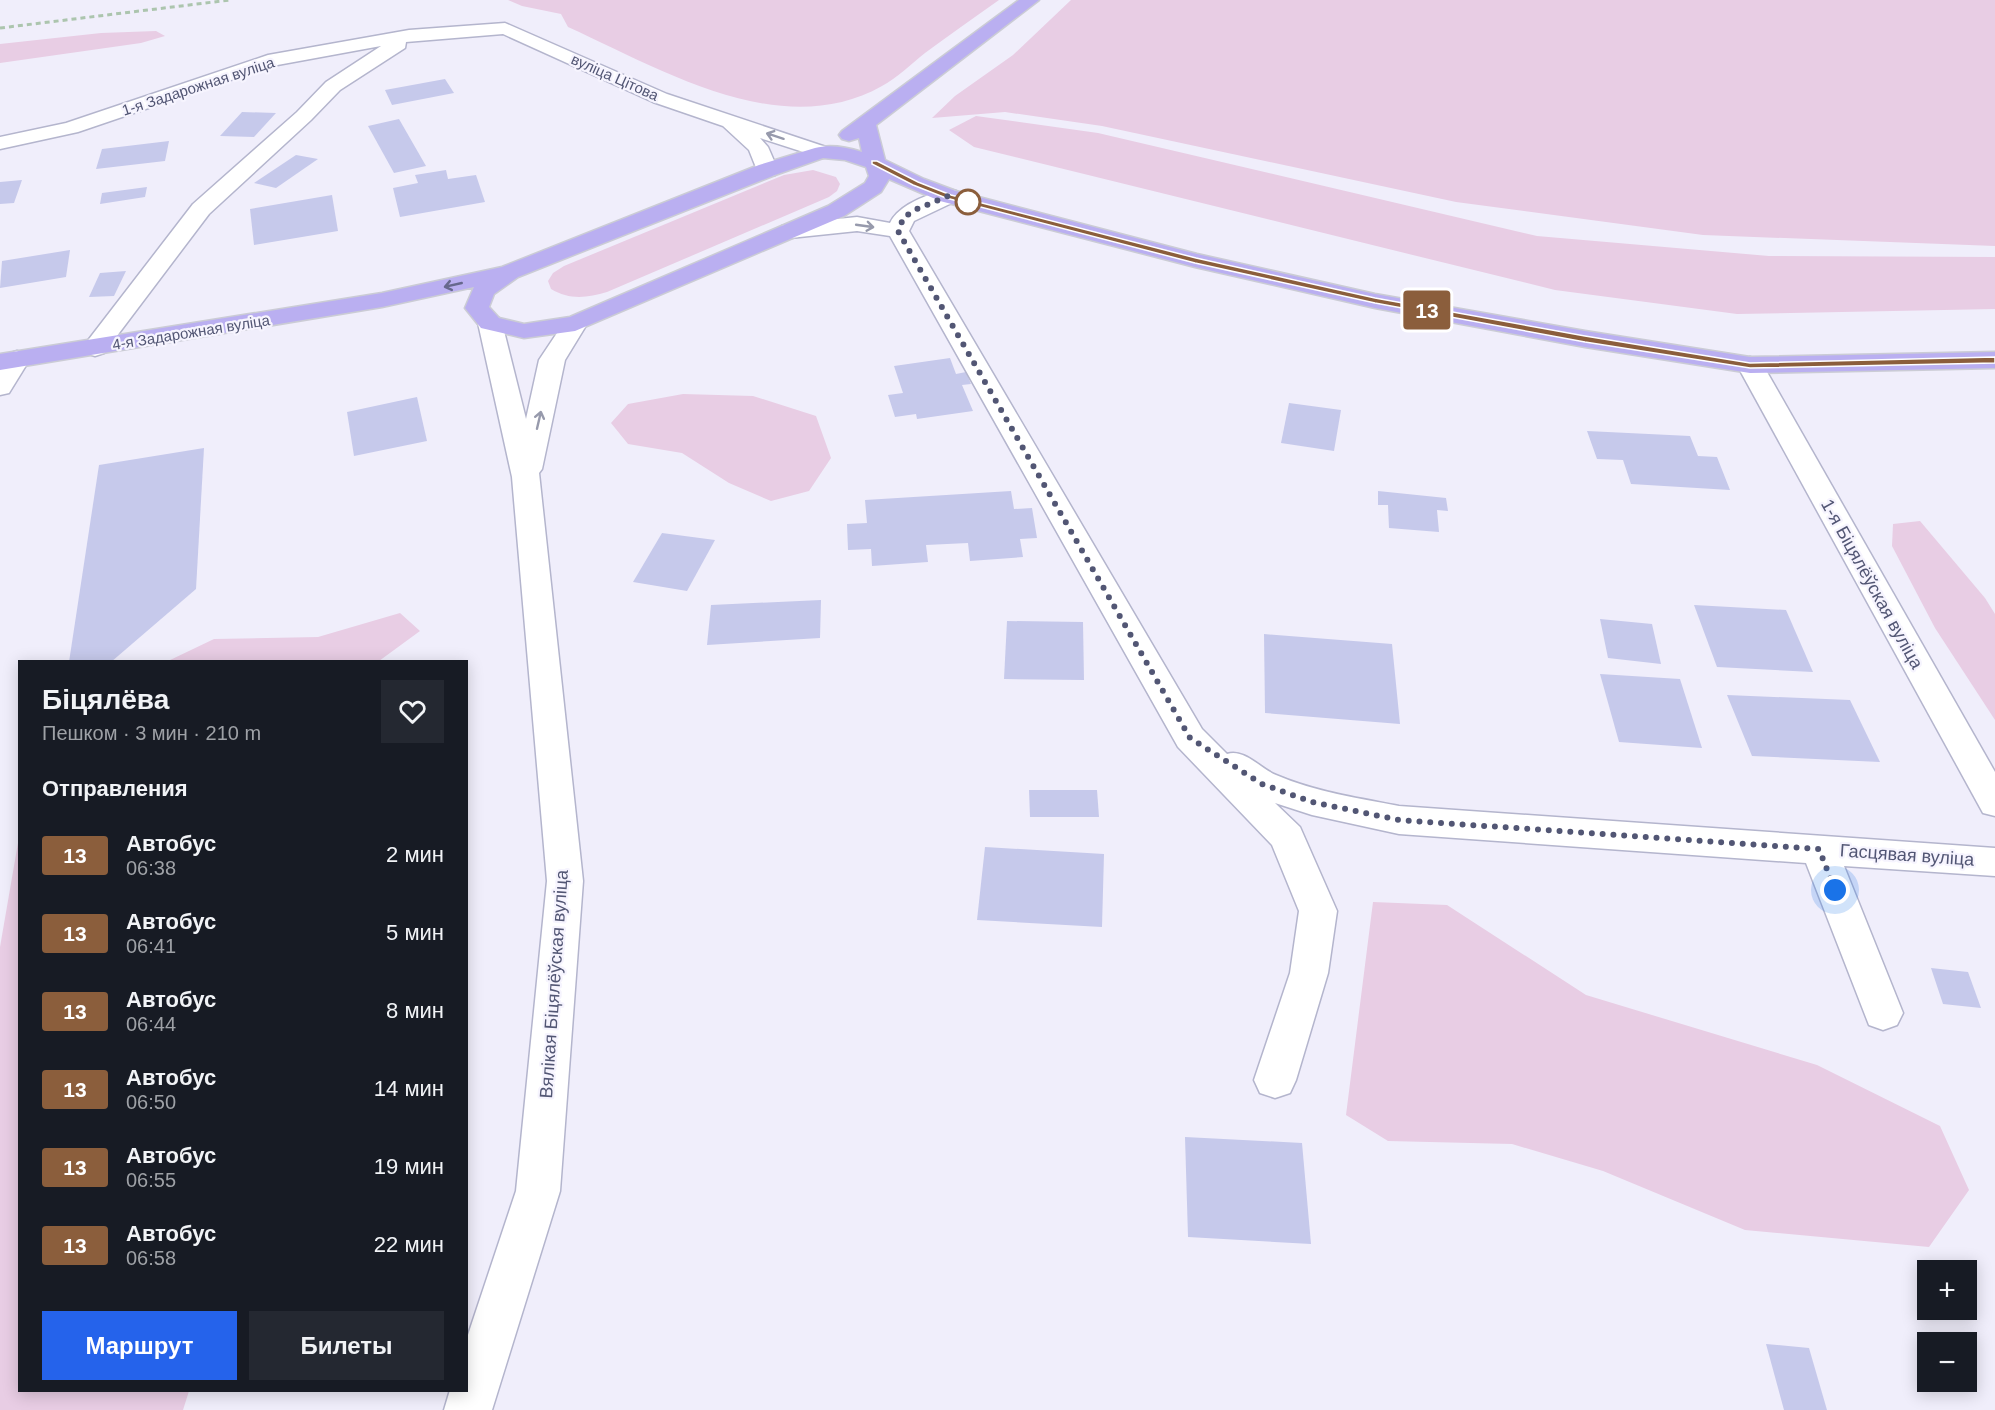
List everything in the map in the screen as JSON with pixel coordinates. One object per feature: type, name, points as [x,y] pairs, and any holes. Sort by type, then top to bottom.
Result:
[{"type":"main road","points":[[483,316],[483,291],[510,272],[767,170],[822,152],[866,124],[1030,0]]},
{"type":"main road","points":[[836,211],[873,188],[880,176],[866,124]]},
{"type":"main road","points":[[822,152],[847,154],[875,163],[916,184],[948,196],[1195,260],[1375,301],[1585,339],[1750,365],[1995,360]]},
{"type":"main road","points":[[836,211],[883,200],[948,196]]},
{"type":"main road","name":"4-я Задарожная вуліца","points":[[382,300],[483,316],[524,331],[575,324],[836,211]]},
{"type":"main road","name":"4-я Задарожная вуліца","points":[[8,361],[382,300],[510,272]]},
{"type":"street","name":"1-я Задарожная вуліца","points":[[0,143],[71,128],[268,61],[409,36],[505,28]]},
{"type":"street","name":"вуліца Цітова","points":[[505,28],[660,98],[822,152]]},
{"type":"street","points":[[95,348],[201,209],[304,116],[333,86],[409,36]]},
{"type":"street","name":"вуліца Цітова","points":[[727,120],[758,147],[767,170]]},
{"type":"street","points":[[898,231],[904,217],[948,196]]},
{"type":"street","points":[[790,231],[857,224],[898,231]]},
{"type":"street","points":[[898,231],[1190,738],[1287,837],[1318,911],[1309,973],[1275,1080]]},
{"type":"street","name":"Вялікая Біцялёўская вуліца","points":[[468,1410],[538,1191],[565,881],[526,477],[483,316]]},
{"type":"street","name":"Вялікая Біцялёўская вуліца","points":[[526,477],[552,360],[575,324]]},
{"type":"street","points":[[0,387],[8,361]]},
{"type":"street","name":"1-я Біцялёўская вуліца","points":[[1750,365],[1995,803]]},
{"type":"street","name":"Гасцявая вуліца","points":[[1190,738],[1262,784],[1312,802],[1399,820],[1995,862]]},
{"type":"street","points":[[1819,849],[1883,1013]]},
{"type":"shaded area","points":[[508,0],[999,0],[882,86],[843,102],[803,107],[763,103],[722,94],[642,62],[568,27],[561,14],[522,6]]},
{"type":"shaded area","points":[[1071,0],[1995,0],[1995,246],[1703,235],[1456,202],[1102,126],[1005,112],[932,118],[955,96],[1013,55]]},
{"type":"shaded area","points":[[156,31],[165,36],[141,43],[0,63],[0,44],[101,33]]},
{"type":"shaded area","points":[[976,116],[1098,133],[1537,236],[1769,256],[1995,257],[1995,309],[1737,314],[1555,290],[974,147],[949,130]]},
{"type":"shaded area","points":[[813,170],[836,177],[840,184],[837,191],[829,197],[607,292],[578,297],[558,293],[551,289],[548,281],[553,273],[564,266],[784,175]]},
{"type":"shaded area","points":[[683,394],[753,396],[816,416],[831,458],[809,491],[771,501],[729,483],[682,453],[628,444],[611,423],[628,404]]},
{"type":"shaded area","points":[[1920,521],[1985,598],[1995,614],[1995,720],[1935,628],[1892,546],[1893,524]]},
{"type":"shaded area","points":[[400,613],[420,631],[380,660],[170,660],[214,639],[318,637]]},
{"type":"shaded area","points":[[18,843],[18,1392],[189,1392],[183,1410],[0,1410],[0,947]]},
{"type":"shaded area","points":[[1373,902],[1447,905],[1586,995],[1817,1065],[1940,1126],[1969,1190],[1929,1247],[1745,1230],[1603,1171],[1512,1144],[1388,1141],[1346,1115]]},
{"type":"building","points":[[445,79],[454,93],[392,105],[385,90]]},
{"type":"building","points":[[242,112],[276,113],[254,137],[220,136]]},
{"type":"building","points":[[399,119],[426,166],[394,173],[368,126]]},
{"type":"building","points":[[169,141],[165,161],[96,169],[102,149]]},
{"type":"building","points":[[296,155],[318,159],[276,188],[254,183]]},
{"type":"building","points":[[446,170],[448,179],[476,175],[485,202],[400,217],[393,188],[418,183],[415,175]]},
{"type":"building","points":[[22,180],[14,203],[0,204],[0,182]]},
{"type":"building","points":[[147,187],[145,197],[100,204],[102,193]]},
{"type":"building","points":[[332,195],[338,231],[254,245],[250,209]]},
{"type":"building","points":[[70,250],[66,277],[0,288],[2,261]]},
{"type":"building","points":[[126,271],[114,296],[89,297],[100,273]]},
{"type":"building","points":[[950,358],[956,374],[966,372],[971,384],[962,385],[973,411],[917,419],[916,414],[895,417],[888,395],[903,393],[894,366]]},
{"type":"building","points":[[417,397],[427,441],[354,456],[347,412]]},
{"type":"building","points":[[1289,403],[1341,410],[1334,451],[1281,443]]},
{"type":"building","points":[[1587,431],[1690,436],[1698,456],[1717,457],[1730,490],[1631,484],[1623,460],[1597,459]]},
{"type":"building","points":[[204,448],[196,589],[113,660],[69,660],[99,465]]},
{"type":"building","points":[[1011,491],[1014,509],[1032,508],[1037,538],[1020,539],[1023,557],[970,561],[968,543],[926,545],[928,562],[872,566],[871,549],[848,550],[847,524],[867,523],[865,500]]},
{"type":"building","points":[[1378,491],[1446,498],[1448,511],[1437,510],[1439,532],[1389,528],[1388,505],[1378,505]]},
{"type":"building","points":[[662,533],[715,540],[687,591],[633,582]]},
{"type":"building","points":[[821,600],[820,638],[707,645],[711,605]]},
{"type":"building","points":[[1694,605],[1786,610],[1813,672],[1717,667]]},
{"type":"building","points":[[1600,619],[1652,624],[1661,664],[1608,658]]},
{"type":"building","points":[[1007,621],[1083,622],[1084,680],[1004,679]]},
{"type":"building","points":[[1264,634],[1392,644],[1400,724],[1265,713]]},
{"type":"building","points":[[1600,674],[1680,679],[1702,748],[1619,742]]},
{"type":"building","points":[[1727,695],[1850,700],[1880,762],[1752,756]]},
{"type":"building","points":[[1029,790],[1097,790],[1099,817],[1030,817]]},
{"type":"building","points":[[985,847],[1104,854],[1102,927],[977,920]]},
{"type":"building","points":[[1931,968],[1968,972],[1981,1008],[1943,1004]]},
{"type":"building","points":[[1185,1137],[1302,1143],[1311,1244],[1188,1237]]},
{"type":"building","points":[[1766,1344],[1809,1348],[1827,1410],[1784,1410]]},
{"type":"railway","points":[[0,28],[230,0]]},
{"type":"bus line","name":"13","points":[[875,163],[916,184],[948,196],[1195,260],[1375,301],[1585,339],[1750,365],[1995,360]]},
{"type":"route","points":[[968,202],[948,196],[904,217],[898,231],[1190,738],[1262,784],[1312,802],[1399,820],[1819,849],[1835,890]]}]
